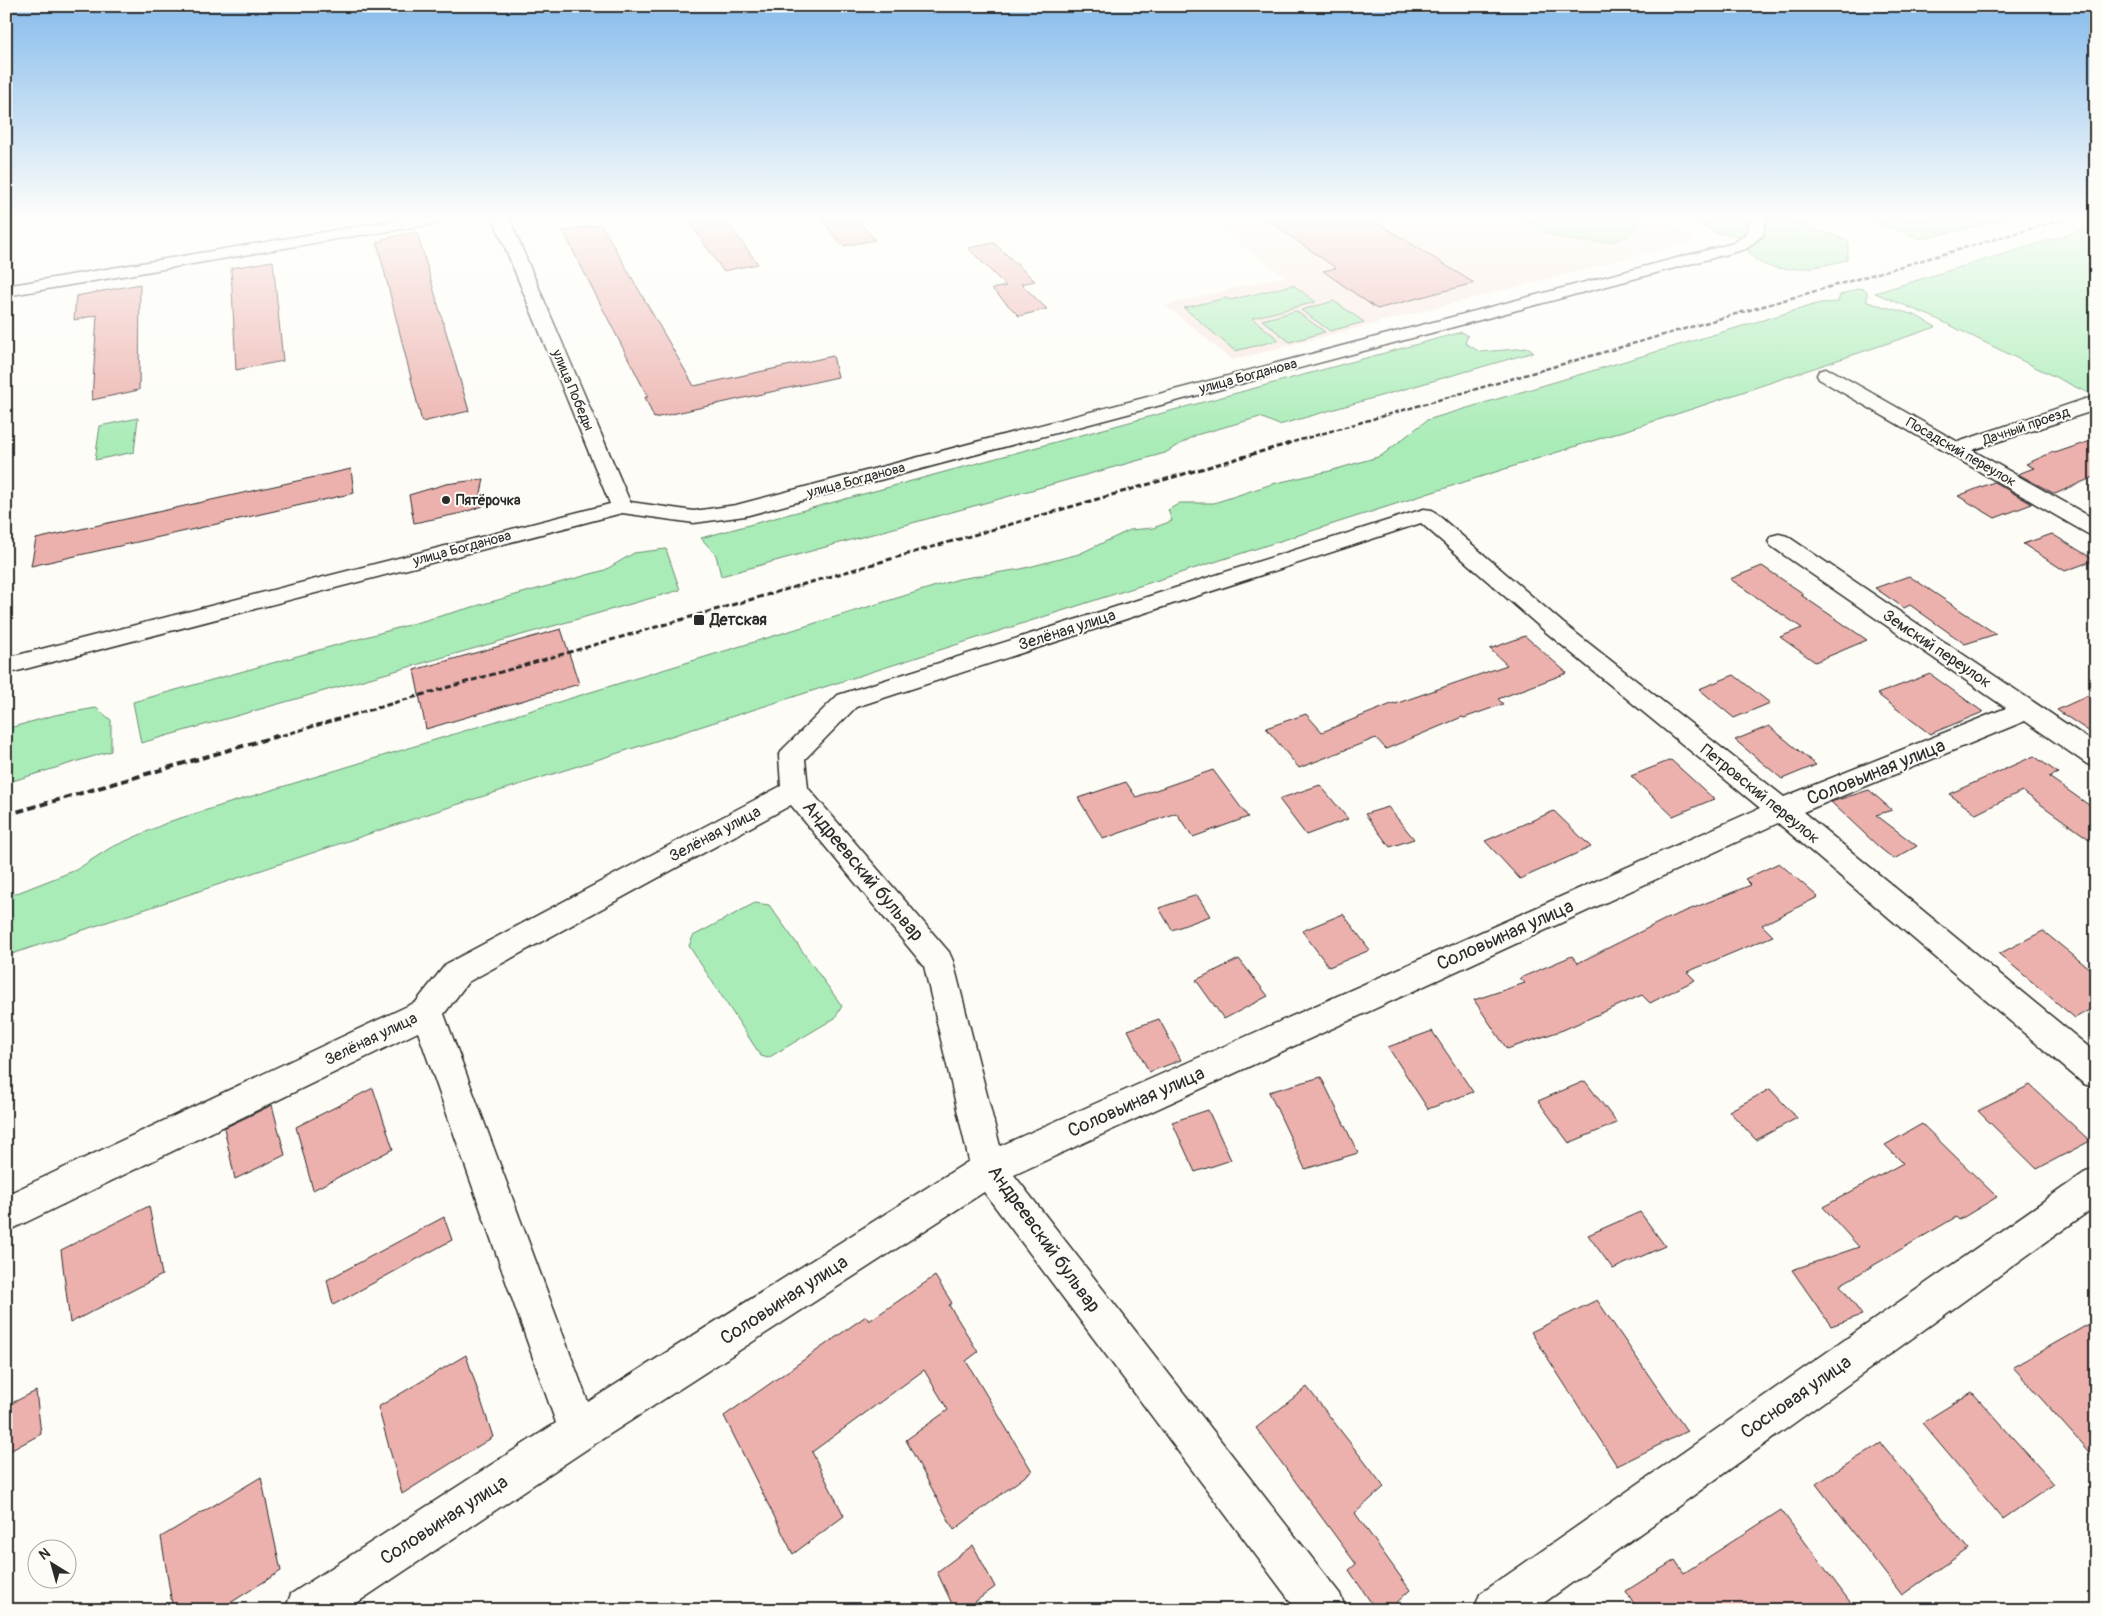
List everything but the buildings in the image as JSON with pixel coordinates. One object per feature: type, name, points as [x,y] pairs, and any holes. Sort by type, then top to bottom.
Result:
[{"type":"street","name":"улица Победы","points":[[533,293],[622,506]]},
{"type":"street","name":"улица Богданова","points":[[6,666],[622,506],[694,517],[737,511],[1561,293]]},
{"type":"street","name":"Посадский переулок","points":[[1826,375],[2096,529]]},
{"type":"street","name":"Дачный проезд","points":[[1956,449],[2092,403],[2096,404]]},
{"type":"street","name":"Зелёная улица","points":[[6,1214],[427,1012],[457,972],[795,791],[792,756],[847,701],[1424,515]]},
{"type":"street","name":"Петровский переулок","points":[[1424,515],[1555,628],[1781,810],[2096,1073]]},
{"type":"street","name":"Земский переулок","points":[[1779,541],[2096,757]]},
{"type":"street","name":"Соловьиная улица","points":[[307,1610],[579,1430],[988,1169],[1781,810],[2027,710]]},
{"type":"street","name":"Андреевский бульвар","points":[[795,791],[938,961],[988,1169],[1324,1610]]},
{"type":"street","points":[[427,1012],[579,1430]]},
{"type":"street","name":"Сосновая улица","points":[[1496,1610],[2096,1184]]},
{"type":"shaded area","points":[[1214,293],[1491,293],[1232,360],[1166,305]]},
{"type":"green space","points":[[1258,293],[1304,293],[1316,302],[1252,318],[1279,340],[1235,351],[1184,308],[1226,298],[1230,300]]},
{"type":"green space","points":[[1867,293],[1867,302],[1915,315],[1936,327],[1689,410],[431,813],[6,956],[6,894],[12,895],[76,870],[110,848],[171,821],[959,579],[1021,569],[1079,554],[1130,530],[1153,528],[1172,521],[1168,510],[1180,503],[1214,503],[1272,484],[1330,471],[1381,456],[1427,420],[1820,303],[1838,302],[1840,295]]},
{"type":"green space","points":[[1876,293],[2096,293],[2096,397],[1935,318]]},
{"type":"green space","points":[[1334,301],[1364,322],[1330,331],[1301,310]]},
{"type":"green space","points":[[1296,311],[1325,332],[1290,342],[1262,320]]},
{"type":"green space","points":[[1462,332],[1468,336],[1465,343],[1480,352],[1529,348],[1534,352],[1279,425],[1260,417],[1196,435],[1165,453],[721,576],[716,555],[701,538]]},
{"type":"green space","points":[[138,418],[134,452],[95,460],[100,426]]},
{"type":"green space","points":[[666,549],[680,590],[141,743],[133,702],[605,570],[634,553]]},
{"type":"green space","points":[[96,708],[111,720],[111,751],[6,783],[6,729],[55,715]]},
{"type":"green space","points":[[755,903],[769,905],[842,1006],[835,1018],[768,1058],[761,1056],[689,946],[693,936]]},
{"type":"railway","points":[[1286,444],[1807,293]]},
{"type":"railway","points":[[273,738],[1291,443]]},
{"type":"railway","points":[[6,815],[277,736]]},
{"type":"place","name":"Пятёрочка","points":[[446,500]]},
{"type":"place","name":"Детская","points":[[699,620]]}]
